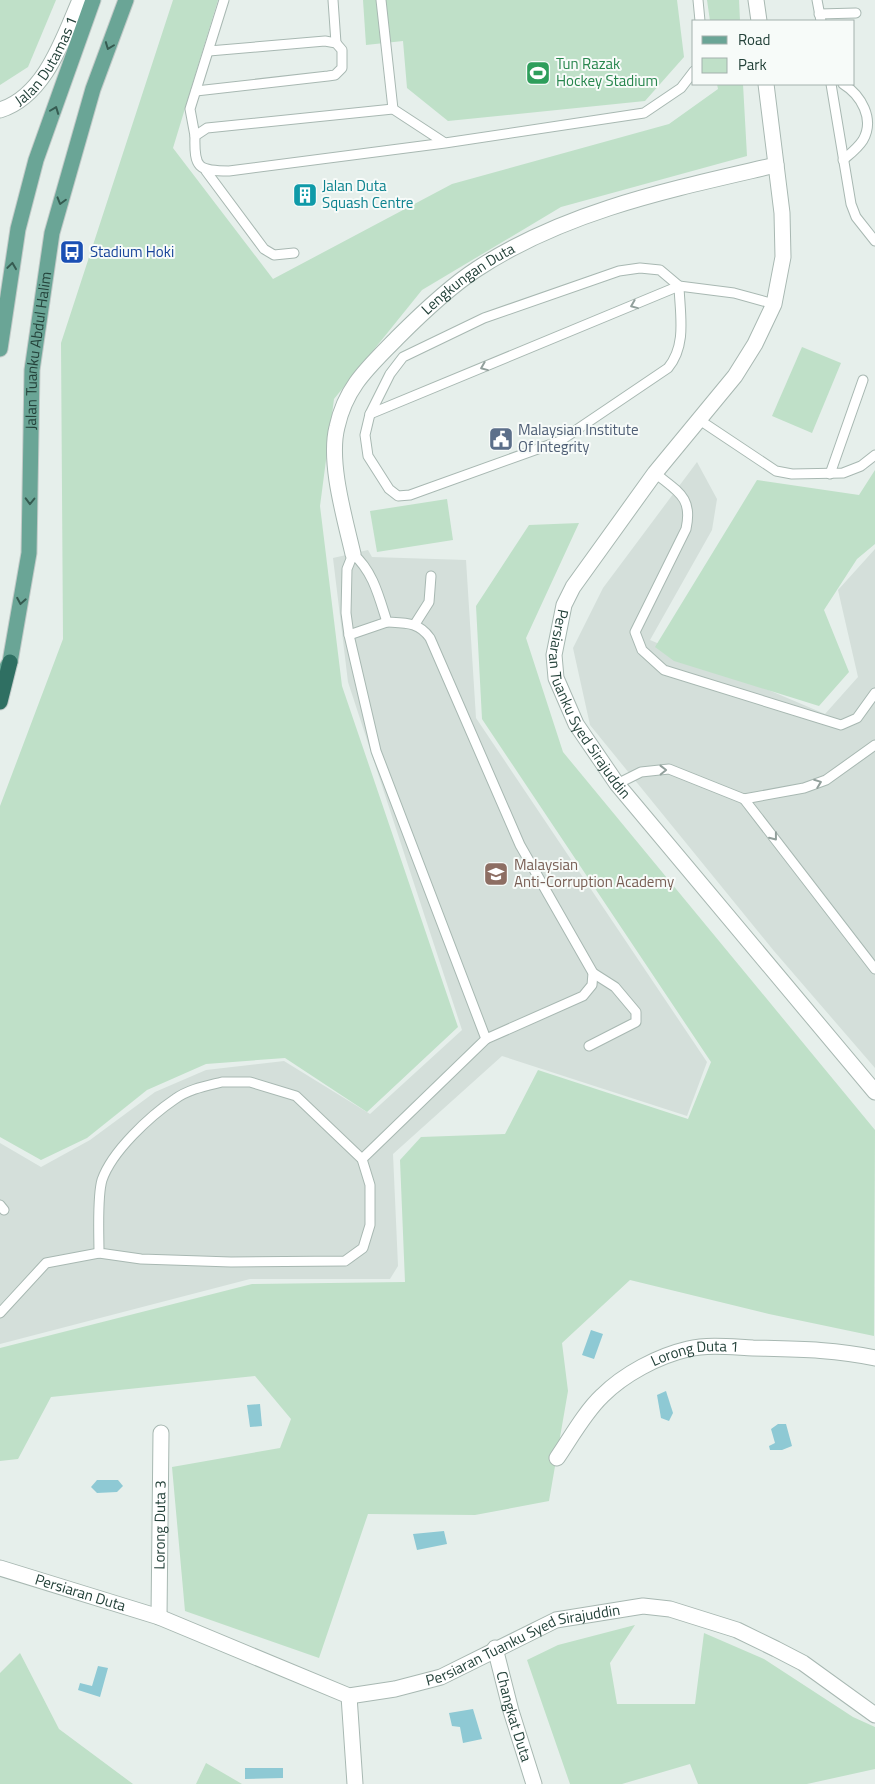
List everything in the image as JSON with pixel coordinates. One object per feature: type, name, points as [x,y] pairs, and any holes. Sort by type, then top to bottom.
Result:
[{"type":"highway","points":[[0,702],[10,662]]},
{"type":"main road","points":[[0,349],[18,229],[36,160],[94,0]]},
{"type":"main road","name":"Jalan Tuanku Abdul Halim","points":[[0,681],[10,662],[29,553],[32,370],[52,233],[93,89],[126,0]]},
{"type":"street","name":"Jalan Dutamas 1","points":[[0,110],[18,102],[33,89],[57,52],[80,0]]},
{"type":"street","points":[[756,0],[759,20]]},
{"type":"street","name":"Persiaran Tuanku Syed Sirajuddin","points":[[766,85],[782,212],[783,257],[774,304],[755,344],[735,376],[655,474],[573,587],[564,605],[554,655],[556,678],[562,697],[576,724],[617,784],[875,1092]]},
{"type":"street","name":"Lengkungan Duta","points":[[353,554],[336,478],[336,429],[346,397],[366,370],[416,320],[476,270],[523,242],[571,220],[669,190],[776,165]]},
{"type":"street","name":"Lorong Duta 1","points":[[557,1458],[601,1396],[630,1375],[669,1354],[690,1348],[712,1346],[851,1352],[875,1358]]},
{"type":"street","name":"Lorong Duta 3","points":[[159,1616],[161,1434]]},
{"type":"street","name":"Persiaran Duta","points":[[0,1568],[159,1616]]},
{"type":"street","name":"Persiaran Tuanku Syed Sirajuddin","points":[[350,1696],[441,1677],[495,1648],[556,1620],[643,1606],[670,1609],[737,1630],[776,1648],[803,1663],[875,1715]]},
{"type":"street","points":[[159,1616],[350,1696],[356,1784]]},
{"type":"street","name":"Changkat Duta","points":[[495,1648],[511,1711],[534,1784]]},
{"type":"lane","points":[[224,0],[190,109],[195,136],[194,157],[264,249],[274,256],[294,253]]},
{"type":"lane","points":[[196,91],[335,74],[342,68],[342,50],[336,43],[333,0]]},
{"type":"lane","points":[[381,0],[393,109]]},
{"type":"lane","points":[[698,0],[700,20]]},
{"type":"lane","points":[[817,0],[820,18],[856,13]]},
{"type":"lane","points":[[209,51],[325,41],[336,43]]},
{"type":"lane","points":[[206,171],[230,171],[445,143],[644,112],[681,88],[692,74]]},
{"type":"lane","points":[[831,85],[851,204],[856,217],[874,240]]},
{"type":"lane","points":[[844,160],[864,140],[868,130],[867,108],[854,91],[845,85]]},
{"type":"lane","points":[[195,136],[207,128],[393,109],[445,143]]},
{"type":"lane","points":[[640,268],[660,270],[679,286],[681,344],[677,358],[668,368],[560,441],[410,495],[398,496],[389,489],[368,456],[365,435],[370,414],[390,374],[403,358],[484,318],[619,271],[640,268]]},
{"type":"lane","points":[[370,414],[679,286],[734,293],[774,304]]},
{"type":"lane","points":[[830,474],[863,380]]},
{"type":"lane","points":[[698,419],[776,471],[792,474],[843,473],[861,466],[875,455]]},
{"type":"lane","points":[[655,474],[685,497],[689,514],[686,529],[635,632],[642,650],[664,670],[841,725],[857,718],[875,693]]},
{"type":"lane","points":[[387,622],[373,581],[363,563],[353,554],[347,569],[346,613],[348,634],[376,751],[486,1040]]},
{"type":"lane","points":[[415,624],[429,602],[430,576]]},
{"type":"lane","points":[[348,634],[387,622],[415,624],[424,629],[430,638],[520,845],[593,972],[616,987],[636,1012],[636,1022],[589,1046]]},
{"type":"lane","points":[[744,799],[804,788],[826,780],[875,745]]},
{"type":"lane","points":[[617,784],[641,772],[669,769],[744,799],[875,969]]},
{"type":"lane","points":[[362,1159],[486,1040],[584,996],[592,985],[593,972]]},
{"type":"lane","points":[[0,1313],[46,1263],[99,1253],[141,1259],[231,1262],[346,1261],[363,1248],[370,1226],[370,1185],[362,1159],[296,1096],[250,1082],[222,1082],[176,1098],[139,1130],[116,1155],[102,1181],[99,1253]]},
{"type":"shaded area","points":[[697,462],[717,499],[712,530],[650,640],[825,714],[858,677],[838,590],[875,549],[875,1068],[774,951],[590,725],[573,648],[603,588]]},
{"type":"shaded area","name":"Malaysian Anti-Corruption Academy","points":[[368,550],[372,557],[466,560],[476,718],[707,1062],[687,1116],[502,1056],[393,1154],[398,1266],[390,1279],[250,1279],[0,1344],[0,1143],[41,1167],[90,1140],[155,1092],[206,1070],[284,1061],[370,1114],[462,1030],[348,682],[333,558]]},
{"type":"green space","points":[[0,0],[56,0],[28,67],[0,85]]},
{"type":"green space","points":[[173,0],[218,0],[173,148],[273,279],[452,184],[669,124],[718,89],[717,85],[743,85],[747,156],[561,207],[422,290],[334,399],[320,506],[342,686],[458,1027],[367,1112],[285,1058],[206,1064],[147,1090],[87,1138],[41,1160],[0,1137],[0,806],[63,639],[61,343]]},
{"type":"green space","name":"Tun Razak Hockey Stadium","points":[[363,0],[677,0],[684,57],[645,101],[448,121],[407,88],[403,41],[366,45]]},
{"type":"green space","points":[[707,0],[739,0],[740,20],[710,20]]},
{"type":"green space","points":[[802,347],[841,363],[812,433],[772,416]]},
{"type":"green space","points":[[875,470],[875,544],[857,559],[824,610],[849,672],[819,706],[674,661],[655,647],[757,480],[859,495]]},
{"type":"green space","points":[[447,499],[453,540],[377,552],[370,511]]},
{"type":"green space","points":[[579,523],[526,638],[563,752],[875,1130],[874,1336],[769,1314],[630,1280],[562,1343],[568,1391],[549,1501],[475,1515],[368,1514],[319,1658],[185,1611],[172,1467],[280,1448],[291,1419],[255,1376],[51,1397],[18,1459],[0,1461],[0,1348],[252,1284],[405,1282],[400,1160],[421,1137],[505,1134],[538,1070],[688,1119],[711,1062],[482,719],[476,606],[529,525]]},
{"type":"green space","points":[[635,1625],[610,1663],[617,1704],[695,1704],[704,1633],[764,1659],[853,1717],[875,1727],[875,1769],[807,1784],[698,1784],[690,1764],[622,1784],[570,1784],[527,1660],[558,1645]]},
{"type":"green space","points":[[20,1653],[59,1729],[133,1784],[0,1784],[0,1673]]},
{"type":"green space","points":[[206,1763],[242,1784],[196,1784]]},
{"type":"water","points":[[591,1330],[603,1334],[594,1359],[582,1355]]},
{"type":"water","points":[[666,1391],[673,1413],[669,1421],[661,1418],[657,1395]]},
{"type":"water","points":[[260,1404],[262,1426],[250,1427],[247,1405]]},
{"type":"water","points":[[778,1424],[786,1424],[792,1446],[782,1450],[770,1450],[769,1446],[775,1443],[771,1429]]},
{"type":"water","points":[[97,1480],[118,1480],[123,1486],[117,1492],[97,1493],[91,1487]]},
{"type":"water","points":[[444,1531],[447,1544],[417,1550],[413,1534]]},
{"type":"water","points":[[98,1666],[108,1668],[100,1697],[78,1690],[80,1683],[92,1686]]},
{"type":"water","points":[[473,1709],[482,1739],[463,1743],[460,1727],[452,1726],[449,1713]]},
{"type":"water","points":[[245,1768],[283,1768],[283,1778],[245,1779]]},
{"type":"place","name":"Tun Razak Hockey Stadium","points":[[538,73]]},
{"type":"place","name":"Jalan Duta Squash Centre","points":[[305,195]]},
{"type":"place","name":"Stadium Hoki","points":[[72,252]]},
{"type":"place","name":"Malaysian Institute Of Integrity","points":[[501,439]]},
{"type":"place","name":"Malaysian Anti-Corruption Academy","points":[[496,874]]}]
